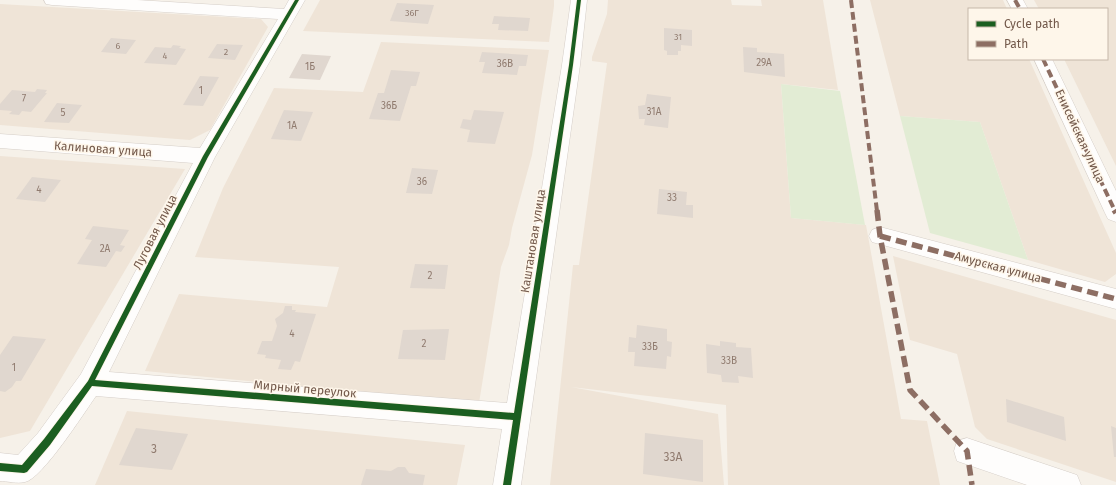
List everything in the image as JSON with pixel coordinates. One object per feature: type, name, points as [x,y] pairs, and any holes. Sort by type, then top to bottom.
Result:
[{"type":"street","points":[[52,0],[293,7]]},
{"type":"street","name":"Каштановая улица","points":[[507,485],[571,65],[579,0]]},
{"type":"street","name":"Луговая улица","points":[[12,468],[47,442],[90,383],[206,156],[293,7]]},
{"type":"street","name":"Енисейская улица","points":[[1043,60],[1116,213]]},
{"type":"street","name":"Калиновая улица","points":[[0,141],[206,156]]},
{"type":"street","name":"Амурская улица","points":[[880,236],[1116,298]]},
{"type":"street","name":"Мирный переулок","points":[[90,383],[517,418]]},
{"type":"street","points":[[967,451],[1067,485]]},
{"type":"shaded area","points":[[320,0],[554,0],[554,6],[549,42],[303,31]]},
{"type":"shaded area","points":[[608,0],[731,0],[732,5],[762,6],[761,0],[823,0],[838,90],[781,84],[791,218],[866,225],[901,419],[927,421],[940,485],[728,485],[726,405],[571,387],[718,414],[724,485],[550,485],[573,265],[579,265],[607,63],[592,61],[592,57],[607,14]]},
{"type":"shaded area","points":[[870,0],[1003,0],[1007,8],[968,8],[968,60],[1029,60],[1116,253],[1116,274],[1105,282],[1028,260],[980,122],[900,116]]},
{"type":"shaded area","points":[[1034,0],[1116,0],[1116,166],[1064,60],[1108,60],[1108,8],[1038,8]]},
{"type":"shaded area","points":[[0,4],[261,19],[268,27],[210,130],[190,140],[0,125]]},
{"type":"shaded area","points":[[381,42],[549,50],[532,155],[512,228],[509,245],[501,267],[479,403],[145,371],[179,294],[327,307],[339,267],[195,257],[223,188],[274,88],[363,92]]},
{"type":"shaded area","points":[[0,156],[185,169],[30,431],[0,438]]},
{"type":"shaded area","points":[[893,256],[1116,320],[1116,482],[987,439],[975,427],[957,354],[910,340]]},
{"type":"shaded area","points":[[127,411],[465,445],[457,485],[95,485]]},
{"type":"green space","points":[[781,84],[840,91],[865,225],[791,218]]},
{"type":"green space","points":[[900,116],[980,122],[1028,260],[930,233]]},
{"type":"building","points":[[397,3],[434,5],[428,24],[390,21]]},
{"type":"building","points":[[494,16],[530,18],[528,31],[498,30],[499,24],[492,24]]},
{"type":"building","points":[[664,28],[692,30],[692,46],[681,45],[681,51],[678,51],[678,55],[667,55],[667,51],[664,50]]},
{"type":"building","points":[[111,38],[136,40],[126,54],[101,52]]},
{"type":"building","points":[[217,44],[243,45],[235,60],[208,58]]},
{"type":"building","points":[[173,45],[181,46],[179,48],[186,49],[176,65],[144,63],[155,47],[171,48]]},
{"type":"building","points":[[743,47],[757,48],[757,52],[784,54],[785,77],[744,72]]},
{"type":"building","points":[[482,52],[528,55],[526,66],[519,66],[517,75],[482,73],[485,62],[479,62]]},
{"type":"building","points":[[302,54],[331,56],[320,80],[289,78]]},
{"type":"building","points":[[391,70],[420,72],[416,86],[411,86],[400,121],[369,119],[378,93],[384,93]]},
{"type":"building","points":[[200,76],[219,77],[203,106],[183,105]]},
{"type":"building","points":[[37,89],[47,90],[45,93],[47,93],[31,112],[22,111],[19,115],[9,114],[12,111],[0,110],[0,104],[12,90],[35,92]]},
{"type":"building","points":[[647,94],[671,97],[668,128],[644,125],[645,119],[639,119],[638,106],[645,105]]},
{"type":"building","points":[[57,103],[82,105],[69,123],[44,122]]},
{"type":"building","points":[[284,110],[313,112],[301,141],[271,139]]},
{"type":"building","points":[[474,110],[504,112],[495,144],[467,142],[470,130],[460,128],[463,119],[471,120]]},
{"type":"building","points":[[412,168],[438,170],[432,194],[406,193]]},
{"type":"building","points":[[32,177],[61,180],[45,202],[16,199]]},
{"type":"building","points":[[659,189],[687,192],[686,205],[693,205],[693,218],[657,214]]},
{"type":"building","points":[[93,226],[129,230],[120,245],[125,246],[121,252],[116,251],[106,267],[77,264],[92,240],[85,239]]},
{"type":"building","points":[[415,264],[448,265],[445,289],[410,288]]},
{"type":"building","points":[[285,306],[292,306],[292,310],[296,310],[295,312],[316,314],[300,362],[295,361],[291,370],[278,369],[281,360],[265,358],[266,355],[257,354],[262,341],[272,341],[277,326],[275,319],[283,313]]},
{"type":"building","points":[[637,325],[667,329],[667,341],[672,342],[671,357],[667,356],[666,369],[634,366],[635,352],[628,352],[629,337],[636,338]]},
{"type":"building","points":[[449,329],[445,360],[398,359],[403,330]]},
{"type":"building","points":[[13,336],[46,339],[21,381],[16,381],[12,387],[5,392],[0,391],[0,355]]},
{"type":"building","points":[[720,341],[736,343],[736,347],[751,348],[753,378],[738,376],[739,383],[722,382],[721,375],[707,373],[706,344],[720,346]]},
{"type":"building","points":[[1006,399],[1064,417],[1066,441],[1007,422]]},
{"type":"building","points":[[1111,426],[1116,428],[1116,457],[1114,457]]},
{"type":"building","points":[[136,428],[188,434],[172,470],[119,465]]},
{"type":"building","points":[[645,433],[703,440],[703,482],[643,474]]},
{"type":"building","points":[[398,467],[405,467],[409,473],[425,475],[423,485],[361,485],[366,469],[391,471]]},
{"type":"marked path","points":[[851,0],[880,236],[910,390],[967,451],[972,485]]},
{"type":"marked path","points":[[1015,0],[1019,8]]},
{"type":"marked path","points":[[1043,60],[1116,213]]},
{"type":"marked path","points":[[880,236],[1116,299]]},
{"type":"cycle path","points":[[0,467],[24,469],[47,442],[90,383],[206,156],[297,0]]},
{"type":"cycle path","points":[[507,485],[571,65],[579,0]]},
{"type":"cycle path","points":[[90,383],[517,417]]}]
